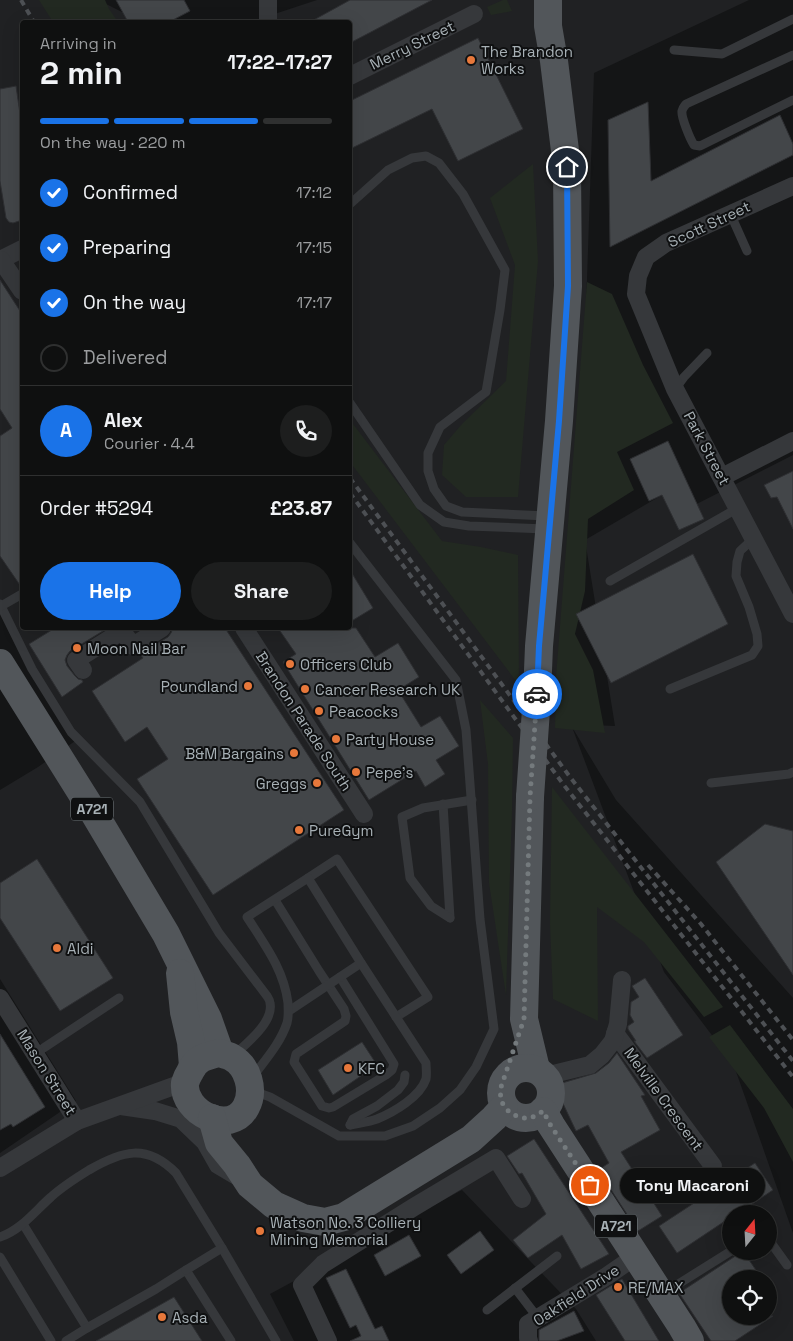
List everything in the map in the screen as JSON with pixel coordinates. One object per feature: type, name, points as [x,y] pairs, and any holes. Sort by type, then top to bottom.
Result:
[{"type":"main road","points":[[524,1019],[540,1073],[549,1083],[551,1092],[547,1106],[543,1111],[529,1118],[512,1114],[504,1107],[501,1099],[501,1087],[524,1019],[530,797],[539,646],[559,421],[568,286],[567,167],[548,13],[559,0]]},
{"type":"main road","name":"A721","points":[[0,662],[166,934],[226,1055],[248,1074],[249,1086]]},
{"type":"main road","name":"A721","points":[[179,958],[184,1012],[191,1042],[187,1093],[195,1109],[225,1118]]},
{"type":"main road","points":[[189,1074],[206,1056],[226,1055]]},
{"type":"main road","points":[[504,1079],[512,1072],[524,1067],[540,1073]]},
{"type":"main road","points":[[249,1086],[249,1102],[244,1111],[225,1118],[244,1175],[274,1205],[303,1218],[325,1222],[344,1218],[471,1139],[504,1107]]},
{"type":"main road","name":"A721","points":[[543,1111],[690,1341]]},
{"type":"street","points":[[268,0],[268,20]]},
{"type":"street","name":"Merry Street","points":[[352,75],[474,14]]},
{"type":"street","name":"Scott Street","points":[[638,276],[646,256],[666,242],[793,186]]},
{"type":"street","points":[[20,250],[0,260],[20,289]]},
{"type":"street","name":"Park Street","points":[[638,276],[636,294],[675,389],[793,614]]},
{"type":"street","points":[[722,477],[793,441]]},
{"type":"street","points":[[83,670],[76,660],[122,631],[134,646],[159,630]]},
{"type":"street","name":"Brandon Parade South","points":[[245,630],[364,814]]},
{"type":"street","points":[[540,1073],[590,1065],[602,1055],[613,1040],[618,1024],[622,980]]},
{"type":"street","name":"Mason Street","points":[[0,998],[5,1017],[36,1053],[78,1121]]},
{"type":"street","name":"Melville Crescent","points":[[615,1033],[713,1166]]},
{"type":"street","points":[[0,1168],[78,1121],[118,1106],[189,1074]]},
{"type":"street","points":[[118,1106],[155,1111],[181,1119],[205,1142],[218,1165],[244,1175]]},
{"type":"street","points":[[328,1341],[302,1285],[323,1264],[496,1158],[522,1199]]},
{"type":"street","name":"Oakfield Drive","points":[[529,1341],[528,1324],[636,1256]]},
{"type":"lane","points":[[674,50],[722,54],[793,19]]},
{"type":"lane","points":[[793,55],[686,104],[682,108],[682,114],[691,140],[694,145],[700,146],[793,100]]},
{"type":"lane","points":[[352,202],[388,170],[412,158],[426,156],[439,163],[463,194],[505,270],[500,310],[486,392],[440,427],[428,453],[428,471],[434,489],[446,506],[462,512],[550,523]]},
{"type":"lane","points":[[730,214],[747,251]]},
{"type":"lane","points":[[675,389],[707,353]]},
{"type":"lane","points":[[352,406],[420,505],[444,522],[469,526],[550,523]]},
{"type":"lane","points":[[610,581],[738,508]]},
{"type":"lane","points":[[670,689],[752,655],[758,646],[757,634],[736,576],[740,551],[754,538]]},
{"type":"lane","points":[[352,546],[456,680],[466,730],[480,919],[494,1029],[476,1067],[460,1090],[440,1108],[413,1126],[385,1136],[339,1136],[249,1086],[272,1051],[287,1021],[289,1010],[286,989],[276,962],[247,917],[337,859],[428,997],[396,1017]]},
{"type":"lane","points":[[20,595],[1,605],[32,669],[71,732],[140,802],[220,933],[267,996],[270,1003],[270,1011],[264,1025],[255,1035],[226,1055]]},
{"type":"lane","points":[[711,783],[793,772]]},
{"type":"lane","points":[[443,804],[450,918],[431,906],[410,878],[402,817],[423,808],[443,804],[472,800]]},
{"type":"lane","points":[[308,878],[426,1063],[427,1078],[421,1089],[409,1101],[377,1119],[350,1125]]},
{"type":"lane","points":[[275,900],[318,971],[344,1008],[345,1020],[296,1054],[294,1062],[322,1106],[328,1108],[334,1108],[386,1075],[394,1066],[340,977]]},
{"type":"lane","points":[[289,1010],[361,963]]},
{"type":"lane","points":[[36,1053],[119,998]]},
{"type":"lane","points":[[339,1136],[353,1119],[377,1106],[398,1090],[404,1082],[405,1075]]},
{"type":"lane","points":[[0,1237],[23,1224],[70,1181],[108,1159],[131,1153],[145,1154],[157,1158],[168,1164],[176,1173],[276,1341]]},
{"type":"lane","points":[[23,1224],[87,1328]]},
{"type":"lane","points":[[66,1341],[222,1248]]},
{"type":"lane","points":[[778,1252],[787,1265]]},
{"type":"lane","points":[[487,1310],[557,1256]]},
{"type":"lane","points":[[0,1257],[51,1341]]},
{"type":"lane","points":[[661,1295],[722,1257]]},
{"type":"lane","points":[[186,1270],[232,1341]]},
{"type":"lane","points":[[515,1288],[538,1318]]},
{"type":"shaded area","points":[[0,0],[98,0],[138,20],[20,20],[20,630],[352,630],[352,20],[256,20],[317,0],[749,0],[594,73],[571,724],[615,726],[585,540],[662,495],[675,515],[793,455],[793,998],[616,800],[572,727],[664,972],[733,1063],[793,1233],[793,1341],[596,1341],[576,1309],[462,1190],[270,1294],[294,1341],[0,1341],[0,1153],[76,1101],[0,979],[0,790],[38,767],[78,739],[0,610]]},
{"type":"shaded area","points":[[39,0],[105,0],[117,20],[52,20]]},
{"type":"shaded area","points":[[507,0],[512,11],[491,15],[487,7]]},
{"type":"shaded area","points":[[533,164],[538,261],[518,497],[466,497],[442,475],[444,445],[462,424],[506,381],[515,265],[490,198]]},
{"type":"shaded area","points":[[587,282],[612,294],[643,365],[673,423],[617,452],[634,490],[588,519],[585,591],[575,634],[593,670],[605,733],[555,728],[556,677]]},
{"type":"shaded area","points":[[352,423],[442,541],[518,555],[519,685],[352,465]]},
{"type":"shaded area","points":[[480,700],[513,738],[506,995],[489,883],[488,764]]},
{"type":"shaded area","points":[[552,787],[723,1007],[704,1017],[644,942],[597,907],[598,1021],[553,999],[550,923]]},
{"type":"shaded area","points":[[730,1025],[793,1109],[793,1162],[764,1108],[709,1037]]},
{"type":"building","points":[[116,0],[184,0],[190,11],[173,20],[127,20]]},
{"type":"building","points":[[350,0],[432,0],[352,42],[352,20],[314,20]]},
{"type":"building","points":[[478,38],[523,129],[458,161],[432,109],[352,148],[352,100]]},
{"type":"building","points":[[16,86],[20,114],[20,221],[13,223],[9,222],[6,218],[0,181],[0,89]]},
{"type":"building","points":[[648,102],[651,181],[780,115],[793,144],[793,155],[610,247],[608,120]]},
{"type":"building","points":[[0,280],[20,311],[20,585],[0,556],[0,436],[12,428],[0,409]]},
{"type":"building","points":[[668,441],[704,519],[679,530],[662,495],[649,501],[630,459]]},
{"type":"building","points":[[793,471],[793,529],[777,497],[771,498],[764,485]]},
{"type":"building","points":[[693,554],[728,624],[611,683],[576,614]]},
{"type":"building","points":[[352,573],[373,608],[352,621]]},
{"type":"building","points":[[352,628],[356,628],[375,657],[398,643],[419,677],[398,690],[421,727],[440,716],[459,746],[436,760],[445,774],[425,787],[416,771],[369,800],[283,662],[296,654],[279,630],[352,630]]},
{"type":"building","points":[[52,630],[105,630],[70,651],[67,655],[65,660],[67,666],[83,682],[62,697],[29,644]]},
{"type":"building","points":[[172,630],[226,630],[344,810],[213,895],[137,779],[168,759],[147,727],[125,742],[92,691],[143,658],[140,654],[168,637]]},
{"type":"building","points":[[765,824],[793,831],[793,975],[716,862]]},
{"type":"building","name":"Aldi","points":[[37,859],[113,978],[60,1011],[0,918],[0,883]]},
{"type":"building","points":[[645,978],[683,1035],[647,1058],[634,1041],[636,1041],[628,1029],[628,1026],[634,1022],[630,1015],[631,1002],[639,997],[632,986]]},
{"type":"building","points":[[0,1034],[45,1107],[13,1127],[11,1124],[0,1130]]},
{"type":"building","name":"KFC","points":[[362,1042],[377,1065],[333,1095],[318,1070]]},
{"type":"building","points":[[617,1053],[645,1095],[641,1096],[660,1130],[621,1152],[662,1216],[638,1231],[598,1170],[609,1163],[588,1125],[576,1131],[559,1095],[562,1083],[596,1073],[609,1063]]},
{"type":"building","points":[[534,1139],[609,1254],[581,1269],[562,1235],[528,1258],[513,1240],[546,1214],[522,1173],[519,1174],[507,1156]]},
{"type":"building","points":[[755,1163],[773,1190],[750,1205],[722,1205],[722,1223],[677,1253],[659,1226]]},
{"type":"building","points":[[480,1231],[494,1250],[461,1274],[447,1255]]},
{"type":"building","points":[[409,1235],[421,1256],[385,1276],[374,1255]]},
{"type":"building","points":[[729,1260],[749,1260],[756,1270],[722,1270],[722,1325],[759,1325],[735,1341],[711,1341],[679,1293]]},
{"type":"building","points":[[346,1269],[375,1329],[382,1326],[389,1341],[350,1341],[361,1336],[356,1325],[350,1328],[326,1278]]},
{"type":"building","points":[[622,1279],[659,1341],[625,1341],[596,1295]]},
{"type":"building","name":"Asda","points":[[174,1297],[202,1341],[96,1341]]},
{"type":"building","points":[[574,1311],[584,1331],[557,1341],[539,1341],[539,1330]]},
{"type":"railway","points":[[21,0],[33,20]]},
{"type":"railway","points":[[352,481],[570,777],[793,1061]]},
{"type":"railway","points":[[352,496],[563,784],[793,1077]]},
{"type":"railway","points":[[648,865],[701,924],[793,1040]]},
{"type":"way so far","points":[[537,694],[530,797],[524,1019],[501,1087],[501,1099],[504,1107],[512,1114],[520,1117],[529,1118],[543,1111],[590,1185]]},
{"type":"place","name":"The Brandon Works","points":[[471,60]]},
{"type":"place","name":"Moon Nail Bar","points":[[77,648]]},
{"type":"place","name":"Officers Club","points":[[290,664]]},
{"type":"place","name":"Poundland","points":[[248,686]]},
{"type":"place","name":"Cancer Research UK","points":[[305,689]]},
{"type":"place","name":"Peacocks","points":[[319,711]]},
{"type":"place","name":"Party House","points":[[336,739]]},
{"type":"place","name":"B&M Bargains","points":[[294,753]]},
{"type":"place","name":"Pepe's","points":[[356,772]]},
{"type":"place","name":"Greggs","points":[[317,783]]},
{"type":"place","name":"PureGym","points":[[299,830]]},
{"type":"place","name":"Aldi","points":[[57,948]]},
{"type":"place","name":"KFC","points":[[348,1068]]},
{"type":"place","name":"Tony Macaroni","points":[[590,1185]]},
{"type":"place","name":"Watson No. 3 Colliery Mining Memorial","points":[[260,1231]]},
{"type":"place","name":"RE/MAX","points":[[618,1287]]},
{"type":"place","name":"Asda","points":[[162,1317]]},
{"type":"route","points":[[537,694],[539,646],[559,421],[568,286],[567,167]]}]
